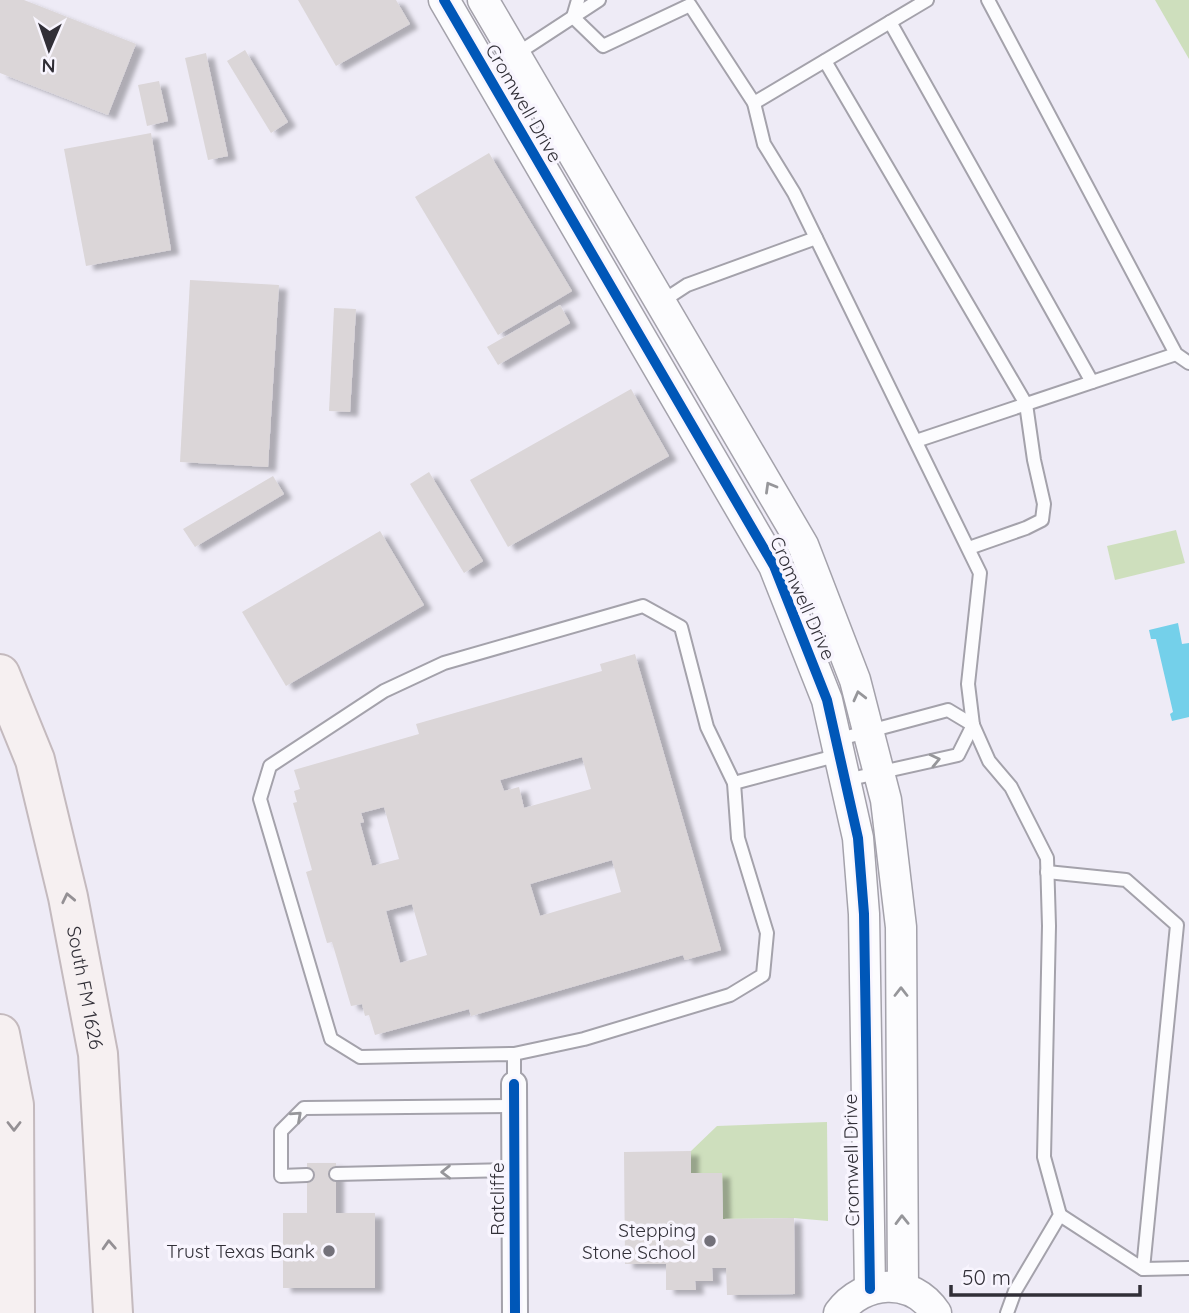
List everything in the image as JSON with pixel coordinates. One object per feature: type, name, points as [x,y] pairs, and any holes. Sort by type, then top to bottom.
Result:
[{"type":"main road","name":"South FM 1626","points":[[0,674],[35,760],[68,897],[98,1054],[113,1313]]},
{"type":"main road","points":[[0,1034],[14,1105],[15,1313]]},
{"type":"street","name":"Cromwell Drive","points":[[444,0],[774,566],[827,700],[858,838],[864,914],[870,1289]]},
{"type":"street","name":"Cromwell Drive","points":[[483,0],[803,545],[855,680],[886,800],[901,927],[903,1288]]},
{"type":"street","name":"Ratcliffe","points":[[514,1095],[515,1313]]},
{"type":"street","points":[[839,1313],[853,1298],[879,1286],[903,1288],[925,1300],[936,1313]]},
{"type":"lane","points":[[573,17],[578,0]]},
{"type":"lane","points":[[515,55],[598,0]]},
{"type":"lane","points":[[754,103],[927,0]]},
{"type":"lane","points":[[988,0],[1176,354],[1189,363]]},
{"type":"lane","points":[[573,17],[603,46],[690,5],[754,103],[764,144],[794,193],[980,573],[968,684],[973,725],[989,761],[1011,787],[1047,858],[1049,926],[1044,1157],[1060,1215],[1143,1269],[1189,1268]]},
{"type":"lane","points":[[890,22],[1092,382]]},
{"type":"lane","points":[[825,61],[1026,404],[1044,504],[1042,520],[968,548]]},
{"type":"lane","points":[[661,302],[687,285],[816,238]]},
{"type":"lane","points":[[916,441],[1176,354]]},
{"type":"lane","points":[[643,606],[681,627],[707,727],[734,783],[738,838],[767,933],[763,975],[730,995],[584,1038],[514,1054],[360,1057],[331,1039],[260,799],[270,766],[384,691],[444,663],[643,606]]},
{"type":"lane","points":[[734,783],[840,758],[869,731],[948,710],[973,725]]},
{"type":"lane","points":[[840,758],[879,773],[958,755],[973,725]]},
{"type":"lane","points":[[1047,872],[1126,880],[1183,925],[1143,1269]]},
{"type":"lane","points":[[307,1175],[281,1176],[281,1131],[304,1108],[514,1095],[514,1054]]},
{"type":"lane","points":[[336,1174],[514,1170]]},
{"type":"lane","points":[[1007,1313],[1015,1291],[1060,1215]]},
{"type":"green space","points":[[1155,0],[1189,0],[1189,59]]},
{"type":"green space","points":[[1176,530],[1185,563],[1115,580],[1107,546]]},
{"type":"green space","points":[[827,1122],[828,1221],[794,1218],[723,1219],[722,1173],[691,1173],[691,1151],[717,1126]]},
{"type":"water","points":[[1178,623],[1182,644],[1189,643],[1189,717],[1172,721],[1170,714],[1173,712],[1156,639],[1151,639],[1149,630]]},
{"type":"building","points":[[0,0],[24,0],[136,44],[108,115],[0,73]]},
{"type":"building","points":[[298,0],[396,0],[410,24],[336,66]]},
{"type":"building","points":[[245,50],[288,122],[271,133],[227,61]]},
{"type":"building","points":[[206,53],[228,156],[208,160],[185,58]]},
{"type":"building","points":[[159,81],[168,121],[147,126],[138,85]]},
{"type":"building","points":[[151,133],[171,250],[86,266],[64,149]]},
{"type":"building","points":[[489,153],[572,291],[498,335],[415,197]]},
{"type":"building","points":[[190,280],[279,285],[268,467],[180,462]]},
{"type":"building","points":[[560,305],[570,323],[498,365],[487,347]]},
{"type":"building","points":[[334,308],[356,309],[350,412],[329,411]]},
{"type":"building","points":[[631,389],[669,456],[508,547],[470,480]]},
{"type":"building","points":[[429,472],[483,561],[464,573],[410,484]]},
{"type":"building","points":[[273,476],[284,494],[195,547],[183,529]]},
{"type":"building","points":[[380,531],[424,605],[286,686],[242,612]]},
{"type":"building","points":[[635,654],[721,950],[685,960],[683,955],[471,1016],[469,1009],[375,1035],[369,1015],[365,1016],[362,1004],[351,1006],[332,942],[327,943],[306,872],[312,870],[293,803],[297,802],[294,791],[300,789],[294,770],[419,734],[416,724],[602,671],[600,664]],"holes":[[[582,757],[591,789],[524,808],[519,787],[504,791],[500,780]],[[384,807],[399,859],[372,866],[360,823],[364,822],[361,813]],[[612,860],[621,892],[540,916],[530,884]],[[412,904],[427,955],[400,963],[386,911]]]},
{"type":"building","name":"Stepping Stone School","points":[[691,1151],[691,1173],[722,1173],[723,1219],[794,1218],[795,1294],[727,1295],[726,1268],[712,1268],[713,1281],[695,1281],[696,1290],[666,1290],[666,1264],[625,1264],[624,1152]]},
{"type":"building","name":"Trust Texas Bank","points":[[307,1163],[336,1163],[336,1213],[375,1213],[375,1288],[283,1288],[283,1213],[307,1213]]},
{"type":"cycle path","points":[[444,0],[774,566],[827,700],[858,838],[864,914],[870,1289]]},
{"type":"cycle path","points":[[514,1084],[515,1313]]},
{"type":"place","name":"Stepping Stone School","points":[[710,1241]]},
{"type":"place","name":"Trust Texas Bank","points":[[329,1251]]}]
